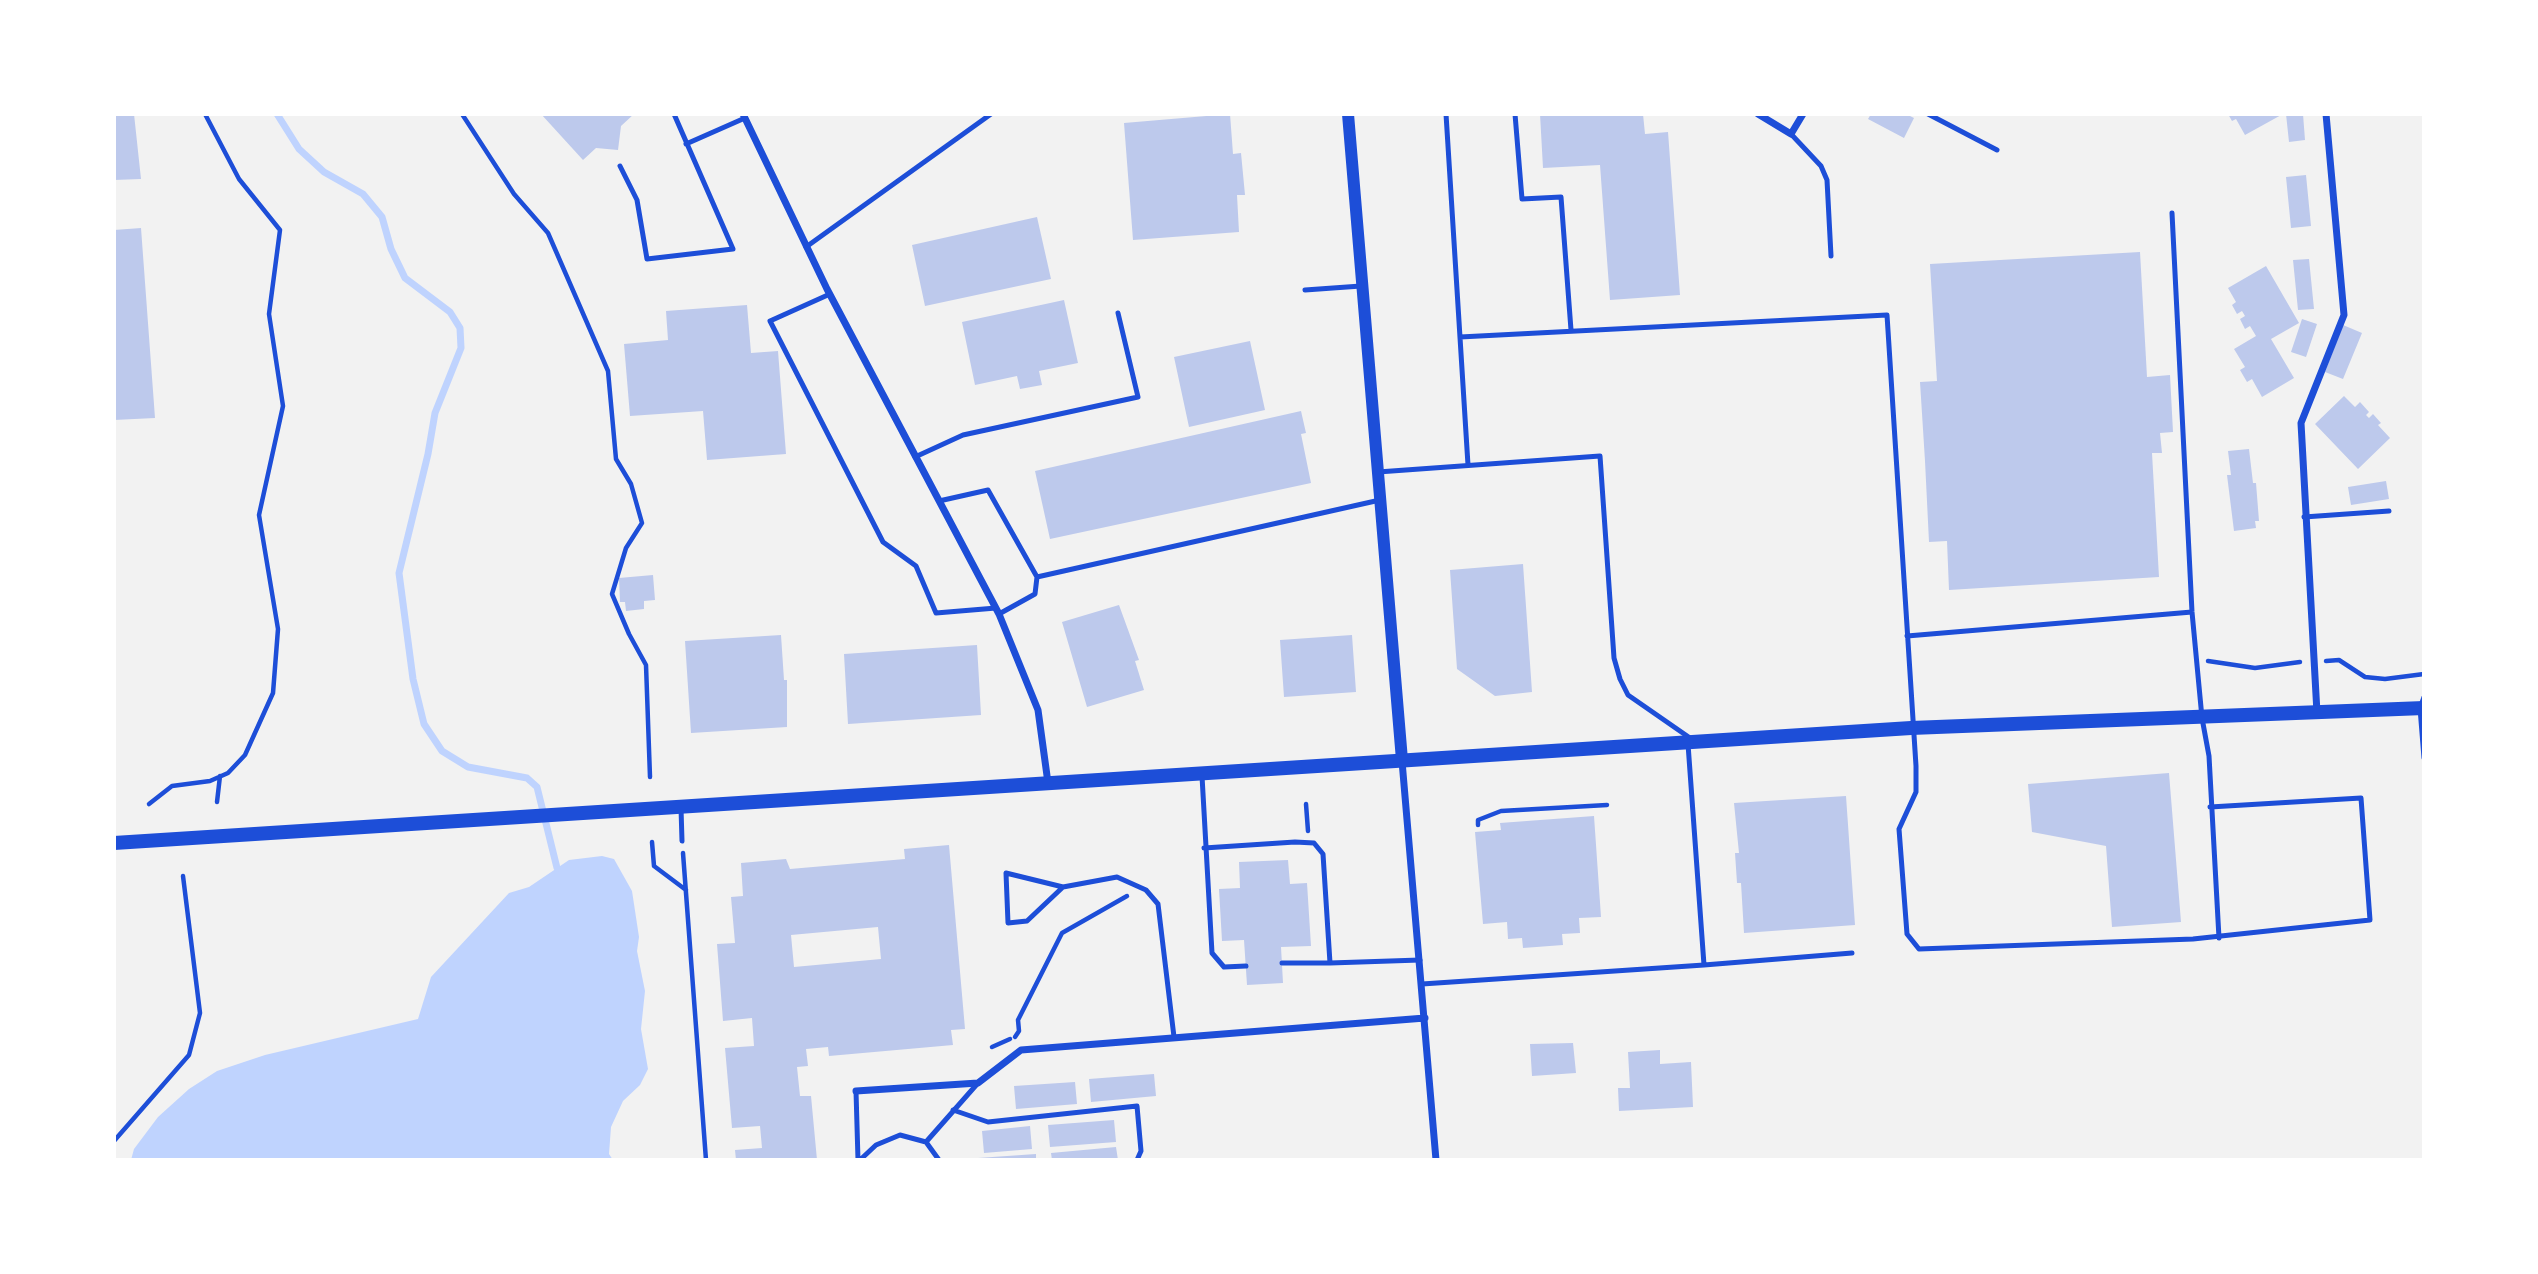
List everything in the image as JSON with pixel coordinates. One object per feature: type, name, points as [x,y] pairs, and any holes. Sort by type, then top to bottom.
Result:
[{"type":"main road","points":[[114,843],[1911,728],[2317,713],[2423,704]]},
{"type":"street","points":[[1348,114],[1436,1160]]},
{"type":"street","points":[[1758,114],[1791,134],[1803,114]]},
{"type":"street","points":[[2317,713],[2304,517],[2301,423],[2344,315],[2326,114]]},
{"type":"street","points":[[744,116],[830,294],[997,611],[1038,710],[1048,783]]},
{"type":"street","points":[[856,1091],[978,1083],[1021,1050],[1425,1018]]},
{"type":"lane","points":[[620,166],[637,200],[647,259],[733,249],[674,114]]},
{"type":"lane","points":[[806,247],[991,114]]},
{"type":"lane","points":[[1446,114],[1468,465]]},
{"type":"lane","points":[[1515,114],[1522,199],[1561,197],[1572,330]]},
{"type":"lane","points":[[1928,114],[1997,150]]},
{"type":"lane","points":[[686,144],[744,116]]},
{"type":"lane","points":[[1791,134],[1821,166],[1827,180],[1831,256]]},
{"type":"lane","points":[[2172,213],[2192,612],[2208,756],[2219,937]]},
{"type":"lane","points":[[1305,290],[1363,286]]},
{"type":"lane","points":[[830,294],[769,321],[883,542],[916,566],[936,613],[997,611],[1035,594],[1037,577],[988,491],[939,501]]},
{"type":"lane","points":[[915,457],[963,435],[1138,397],[1118,313]]},
{"type":"lane","points":[[1460,337],[1887,315],[1916,792],[1899,828],[1907,934],[1919,949],[2219,937],[2370,920],[2361,798],[2210,807]]},
{"type":"lane","points":[[1378,472],[1600,456],[1614,659],[1620,679],[1628,695],[1692,743],[1704,965]]},
{"type":"lane","points":[[1037,577],[1380,500]]},
{"type":"lane","points":[[2304,517],[2389,511]]},
{"type":"lane","points":[[1907,636],[2192,612]]},
{"type":"lane","points":[[2423,704],[2424,758]]},
{"type":"lane","points":[[1202,774],[1204,848],[1212,953],[1224,967],[1245,966]]},
{"type":"lane","points":[[681,808],[682,841]]},
{"type":"lane","points":[[1204,848],[1314,843],[1323,855],[1330,963]]},
{"type":"lane","points":[[1063,887],[1027,921],[1008,923],[1006,873],[1063,887],[1116,877],[1146,890],[1158,904],[1174,1037]]},
{"type":"lane","points":[[1422,984],[1852,953]]},
{"type":"lane","points":[[1282,963],[1420,960]]},
{"type":"lane","points":[[926,1142],[978,1083]]},
{"type":"lane","points":[[856,1091],[859,1160]]},
{"type":"lane","points":[[953,1110],[988,1122],[1138,1106],[1141,1151],[1137,1160]]},
{"type":"lane","points":[[859,1160],[876,1145],[900,1135],[926,1142],[939,1160]]},
{"type":"path","points":[[149,804],[172,786],[210,781],[228,773],[245,755],[273,693],[278,629],[259,515],[284,406],[269,314],[280,230],[239,179],[205,114]]},
{"type":"path","points":[[462,114],[514,194],[548,233],[608,370],[616,459],[631,484],[642,523],[626,548],[612,594],[646,665],[650,777]]},
{"type":"path","points":[[216,802],[220,776]]},
{"type":"path","points":[[1306,804],[1309,843]]},
{"type":"path","points":[[1478,825],[1478,820],[1501,814],[1607,806]]},
{"type":"path","points":[[682,841],[706,1160]]},
{"type":"path","points":[[652,842],[654,866],[686,890]]},
{"type":"path","points":[[114,1141],[188,1055],[200,1013],[183,876]]},
{"type":"path","points":[[1015,1038],[1019,1031],[1018,1020],[1062,933],[1128,896],[1133,884]]},
{"type":"water","points":[[602,856],[614,859],[632,891],[639,937],[637,951],[645,991],[641,1029],[648,1069],[640,1085],[623,1101],[611,1127],[609,1154],[613,1160],[131,1160],[134,1149],[158,1117],[189,1089],[217,1071],[265,1055],[418,1019],[431,977],[509,893],[529,887],[569,860]]},
{"type":"building","points":[[114,114],[134,114],[141,179],[114,180]]},
{"type":"building","points":[[541,114],[634,114],[621,126],[618,150],[596,148],[583,160]]},
{"type":"building","points":[[1230,114],[1233,154],[1241,153],[1245,195],[1237,195],[1239,232],[1133,240],[1124,123]]},
{"type":"building","points":[[1540,114],[1643,114],[1645,134],[1668,132],[1680,295],[1610,300],[1600,165],[1543,168]]},
{"type":"building","points":[[1871,114],[1906,114],[1914,118],[1904,138],[1868,119]]},
{"type":"building","points":[[2228,114],[2283,114],[2245,135],[2236,119],[2232,121]]},
{"type":"building","points":[[2286,114],[2303,114],[2305,140],[2289,142]]},
{"type":"building","points":[[2306,175],[2311,226],[2291,228],[2286,177]]},
{"type":"building","points":[[1037,217],[1051,279],[925,306],[912,245]]},
{"type":"building","points":[[141,228],[155,418],[114,420],[114,230]]},
{"type":"building","points":[[2140,252],[2147,377],[2170,375],[2173,432],[2160,433],[2162,453],[2152,453],[2159,577],[1949,590],[1947,541],[1929,542],[1920,382],[1937,381],[1930,264]]},
{"type":"building","points":[[2309,259],[2314,309],[2298,310],[2293,260]]},
{"type":"building","points":[[2266,266],[2299,323],[2271,339],[2294,378],[2262,397],[2252,379],[2247,382],[2240,370],[2245,367],[2234,349],[2256,336],[2250,326],[2245,329],[2240,319],[2245,316],[2242,311],[2237,314],[2232,305],[2236,302],[2228,288]]},
{"type":"building","points":[[1064,300],[1078,363],[1039,371],[1042,385],[1020,389],[1017,376],[975,385],[962,322]]},
{"type":"building","points":[[747,305],[751,353],[778,351],[786,454],[707,460],[703,411],[630,416],[624,344],[668,340],[666,311]]},
{"type":"building","points":[[2302,319],[2317,324],[2306,357],[2291,352]]},
{"type":"building","points":[[2343,325],[2362,333],[2343,379],[2325,372]]},
{"type":"building","points":[[1250,341],[1265,410],[1189,427],[1174,357]]},
{"type":"building","points":[[2344,396],[2355,407],[2360,402],[2369,412],[2366,415],[2369,418],[2373,414],[2381,423],[2378,425],[2390,438],[2358,469],[2315,424]]},
{"type":"building","points":[[1301,411],[1306,433],[1301,434],[1311,483],[1050,539],[1035,471]]},
{"type":"building","points":[[2249,449],[2253,483],[2256,483],[2259,521],[2255,521],[2256,528],[2234,531],[2227,475],[2231,475],[2228,451]]},
{"type":"building","points":[[2386,481],[2389,499],[2351,505],[2348,487]]},
{"type":"building","points":[[1523,564],[1532,692],[1495,696],[1457,669],[1450,570]]},
{"type":"building","points":[[653,575],[655,600],[644,601],[644,609],[626,611],[625,602],[620,602],[619,578]]},
{"type":"building","points":[[1119,605],[1139,660],[1135,661],[1144,690],[1087,707],[1062,622]]},
{"type":"building","points":[[781,635],[784,680],[787,680],[787,727],[691,733],[685,641]]},
{"type":"building","points":[[1352,635],[1356,692],[1284,697],[1280,640]]},
{"type":"building","points":[[977,645],[981,715],[848,724],[844,654]]},
{"type":"building","points":[[2169,773],[2181,922],[2112,927],[2106,846],[2032,832],[2028,784]]},
{"type":"building","points":[[1846,796],[1855,925],[1744,933],[1741,883],[1737,883],[1735,853],[1739,853],[1734,803]]},
{"type":"building","points":[[1594,816],[1601,917],[1579,918],[1580,933],[1562,934],[1563,945],[1523,948],[1522,938],[1508,939],[1507,922],[1483,924],[1475,832],[1501,830],[1500,823]]},
{"type":"building","points":[[949,845],[965,1029],[951,1030],[953,1045],[829,1056],[828,1047],[806,1049],[808,1066],[797,1067],[800,1096],[811,1096],[817,1160],[736,1160],[735,1150],[762,1148],[760,1126],[732,1128],[725,1048],[754,1046],[752,1018],[723,1021],[717,944],[735,943],[731,897],[743,896],[741,863],[786,859],[790,869],[905,859],[904,849]],"holes":[[[878,927],[881,959],[794,967],[791,935]]]},
{"type":"building","points":[[1288,860],[1290,884],[1307,883],[1311,946],[1281,947],[1283,983],[1247,985],[1244,940],[1222,941],[1219,889],[1240,888],[1239,862]]},
{"type":"building","points":[[1573,1043],[1576,1073],[1532,1076],[1530,1044]]},
{"type":"building","points":[[1660,1050],[1660,1064],[1691,1062],[1693,1107],[1619,1111],[1618,1088],[1630,1088],[1628,1052]]},
{"type":"building","points":[[1154,1074],[1156,1096],[1091,1102],[1089,1079]]},
{"type":"building","points":[[1075,1082],[1077,1104],[1016,1109],[1014,1086]]},
{"type":"building","points":[[1114,1120],[1116,1142],[1050,1147],[1048,1125]]},
{"type":"building","points":[[1030,1126],[1032,1149],[984,1153],[982,1131]]},
{"type":"building","points":[[1116,1147],[1118,1160],[1052,1160],[1051,1153]]},
{"type":"building","points":[[1036,1154],[1036,1160],[978,1160],[978,1158]]},
{"type":"waterway","points":[[277,114],[299,149],[324,172],[363,194],[382,217],[391,249],[405,278],[450,312],[460,328],[461,348],[435,413],[428,454],[399,573],[413,679],[424,724],[442,751],[468,767],[527,778],[537,787],[557,868]]}]
